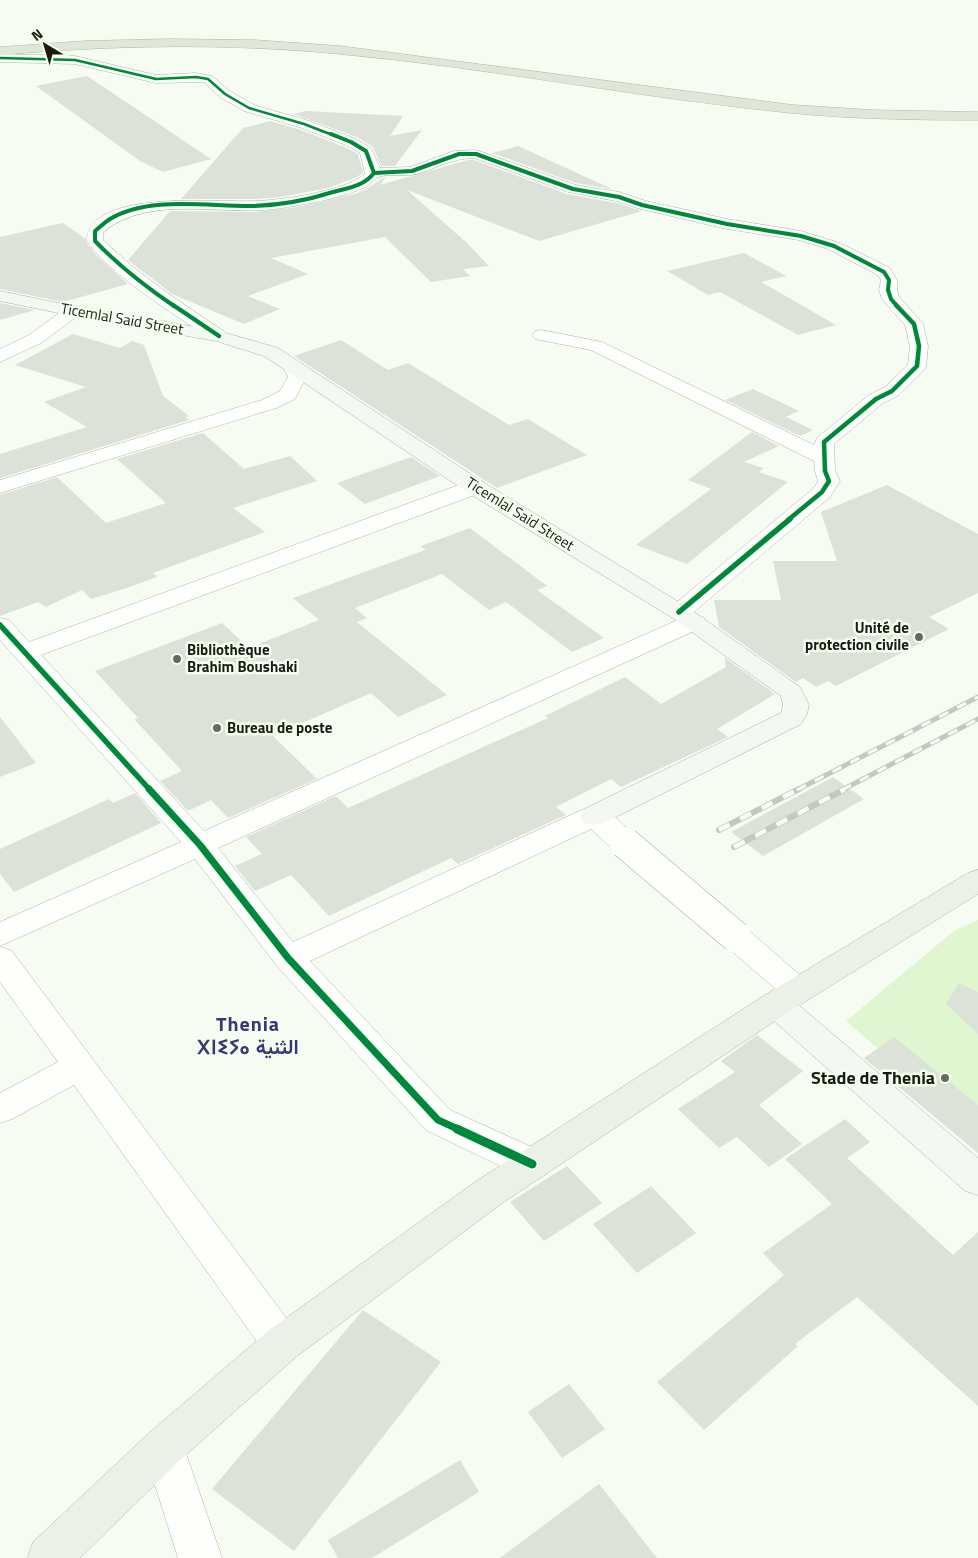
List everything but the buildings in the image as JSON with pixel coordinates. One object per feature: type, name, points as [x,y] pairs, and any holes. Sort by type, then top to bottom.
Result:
[{"type":"highway","points":[[0,43],[52,38],[180,35],[299,38],[433,51],[776,96],[903,105],[978,106]]},
{"type":"highway","points":[[0,51],[80,45],[171,42],[330,50],[767,106],[906,116],[978,116]]},
{"type":"main road","name":"Ticemlal Said Street","points":[[0,296],[73,311],[219,336],[271,352],[475,487],[686,617],[791,692],[796,701],[796,710],[792,718],[594,816]]},
{"type":"main road","points":[[49,1558],[164,1447],[282,1344],[488,1193],[787,998],[978,880]]},
{"type":"main road","points":[[787,998],[978,1180]]},
{"type":"street","points":[[0,58],[75,60],[156,80],[180,77],[208,79],[225,94],[250,108],[304,124],[351,142],[366,151],[374,173]]},
{"type":"street","points":[[0,935],[200,845],[686,617],[822,492],[830,481],[824,458],[824,442],[876,399],[892,391],[917,366],[919,346],[914,324],[891,299],[888,290],[889,280],[884,272],[834,246],[801,236],[712,221],[642,205],[619,197],[573,189],[476,154],[459,154],[412,171],[374,173]]},
{"type":"street","points":[[219,336],[140,281],[103,250],[95,241],[95,231],[102,223],[135,210],[163,206],[219,207],[286,204],[350,188],[369,180],[374,173]]},
{"type":"street","points":[[0,356],[35,339],[73,311]]},
{"type":"street","points":[[541,334],[596,346],[824,458]]},
{"type":"street","points":[[0,487],[269,404],[288,395],[297,377],[291,365]]},
{"type":"street","points":[[25,652],[475,487]]},
{"type":"street","points":[[0,625],[200,845],[288,958],[438,1120],[532,1164]]},
{"type":"street","points":[[288,958],[594,816],[736,937],[787,998]]},
{"type":"street","points":[[0,958],[282,1344]]},
{"type":"street","points":[[0,1109],[80,1066]]},
{"type":"street","points":[[164,1447],[200,1558]]},
{"type":"green space","name":"Stade de Thenia","points":[[978,920],[978,1135],[846,1021],[955,930]]},
{"type":"railway","points":[[797,790],[978,697]]},
{"type":"railway","points":[[842,790],[978,719]]},
{"type":"railway","points":[[719,830],[799,789]]},
{"type":"railway","points":[[734,847],[845,789]]},
{"type":"cycle path","points":[[0,58],[75,60],[156,79],[196,77],[208,79],[225,94],[249,108],[304,124],[351,142],[366,151],[374,173],[363,183],[353,187],[308,199],[256,206],[171,205],[149,207],[128,211],[110,219],[95,231],[95,241],[123,268],[154,292],[219,336]]},
{"type":"cycle path","points":[[374,173],[412,171],[459,154],[476,154],[573,189],[619,197],[642,205],[727,224],[801,236],[834,246],[884,272],[889,280],[888,290],[891,299],[914,324],[919,346],[917,366],[892,391],[876,399],[824,442],[825,471],[829,481],[822,492],[679,612]]},
{"type":"cycle path","points":[[0,625],[200,845],[288,958],[438,1120],[532,1164]]},
{"type":"place","name":"Unité de protection civile","points":[[919,637]]},
{"type":"place","name":"Bibliothèque Brahim Boushaki","points":[[177,659]]},
{"type":"place","name":"Bureau de poste","points":[[217,728]]},
{"type":"place","name":"Stade de Thenia","points":[[945,1078]]},
{"type":"district","name":"Thenia ⵝⵏⵉⵢⴰ الثنية","points":[[248,1036]]}]
